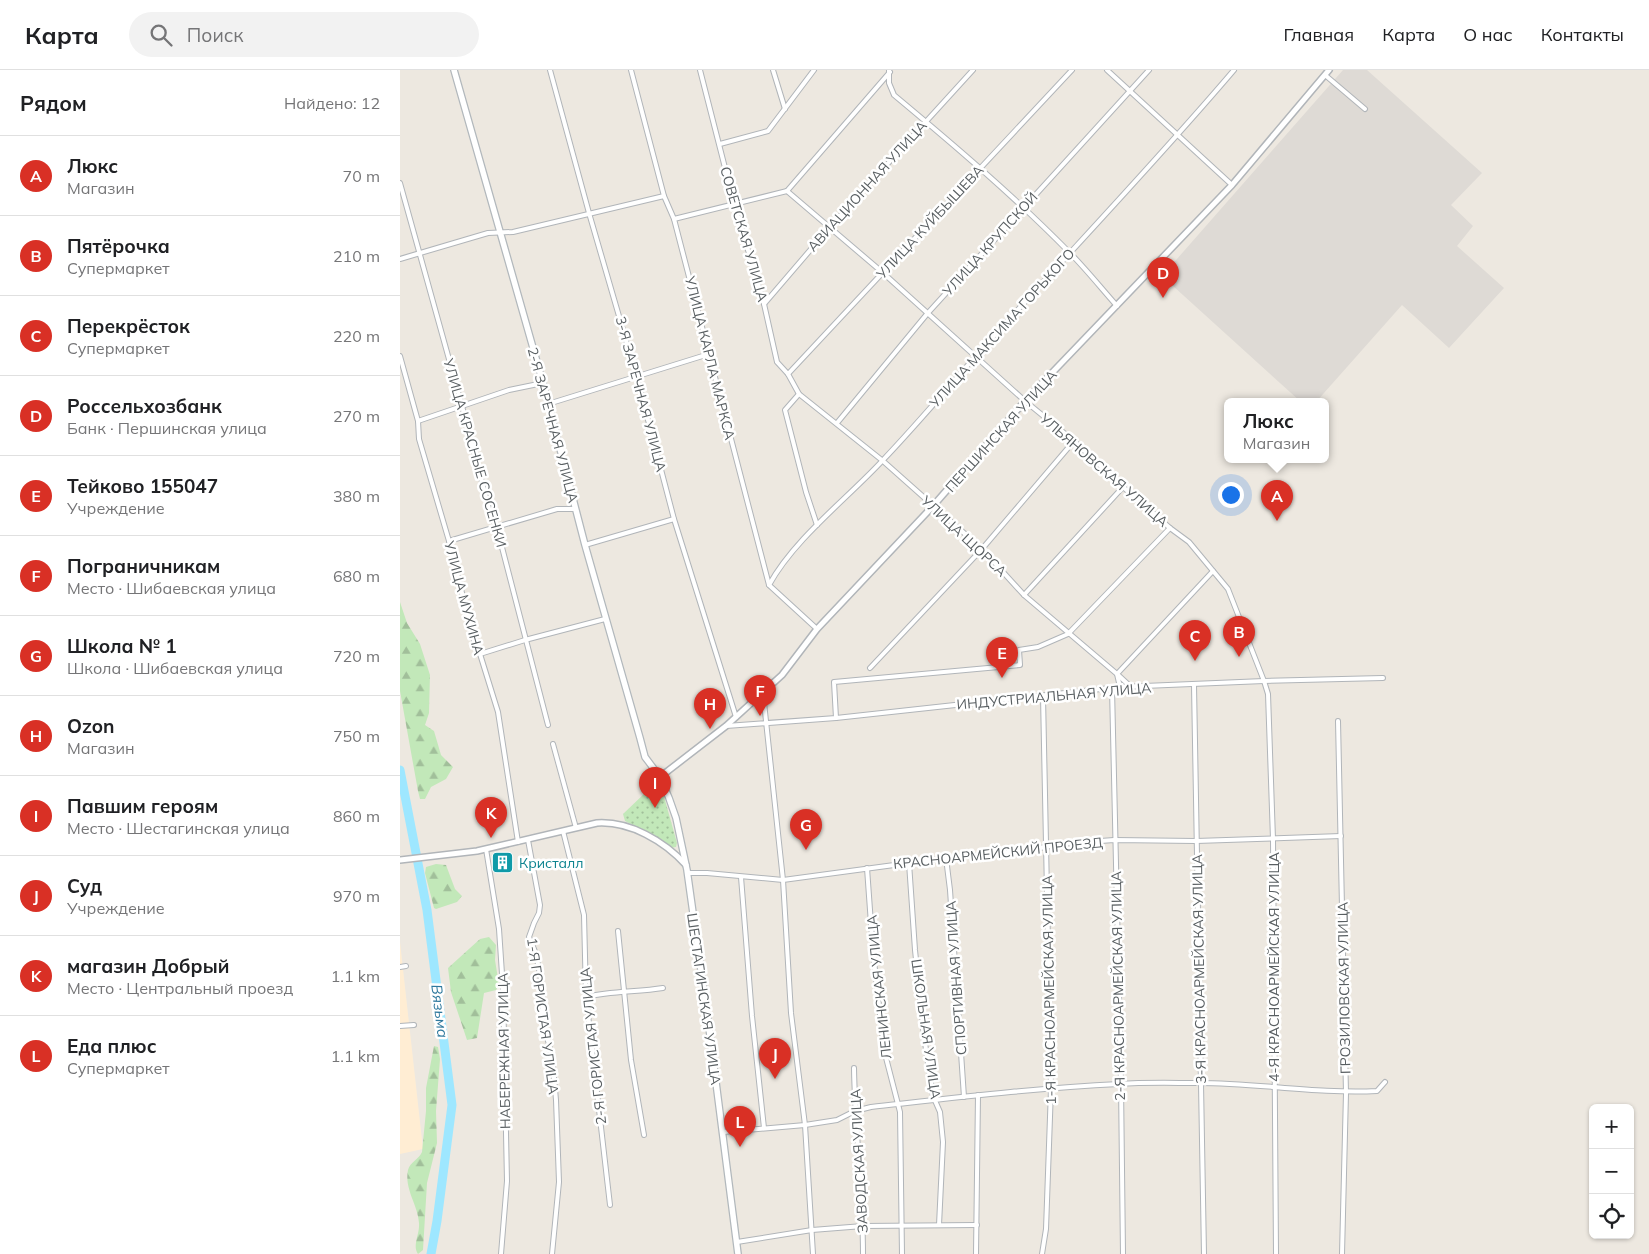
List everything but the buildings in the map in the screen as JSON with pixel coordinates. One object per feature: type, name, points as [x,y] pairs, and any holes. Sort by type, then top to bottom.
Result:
[{"type":"main road","name":"2-Я ЗАРЕЧНАЯ УЛИЦА","points":[[454,70],[543,383],[575,509],[645,757],[660,777]]},
{"type":"main road","name":"ШЕСТАГИНСКАЯ УЛИЦА","points":[[660,777],[669,798],[686,865],[738,1254]]},
{"type":"street","name":"3-Я ЗАРЕЧНАЯ УЛИЦА","points":[[550,70],[637,378],[674,520],[736,717]]},
{"type":"street","name":"УЛИЦА КАРЛА МАРКСА","points":[[631,70],[664,196],[674,219],[769,585]]},
{"type":"street","name":"СОВЕТСКАЯ УЛИЦА","points":[[700,70],[734,203],[764,304],[777,362],[788,374],[799,394]]},
{"type":"street","points":[[773,70],[784,109]]},
{"type":"street","points":[[720,144],[768,131],[814,70]]},
{"type":"street","points":[[890,70],[889,83],[894,95],[980,169],[1070,253],[1117,306]]},
{"type":"street","points":[[674,219],[787,191],[890,70]]},
{"type":"street","name":"АВИАЦИОННАЯ УЛИЦА","points":[[764,304],[830,227],[973,70]]},
{"type":"street","name":"УЛИЦА КУЙБЫШЕВА","points":[[788,374],[1072,70]]},
{"type":"street","points":[[1107,70],[1232,185]]},
{"type":"street","name":"УЛИЦА КРУПСКОЙ","points":[[837,423],[927,314],[1148,70]]},
{"type":"street","name":"УЛИЦА МАКСИМА ГОРЬКОГО","points":[[769,585],[777,571],[817,525],[883,461],[976,356],[1179,135],[1234,70]]},
{"type":"street","points":[[1327,72],[1365,109]]},
{"type":"street","name":"ПЕРШИНСКАЯ УЛИЦА","points":[[660,777],[726,726],[782,675],[817,629],[933,506],[1025,401],[1232,185],[1327,72]]},
{"type":"street","name":"УЛИЦА КРАСНЫЕ СОСЕНКИ","points":[[400,183],[462,406],[490,516],[497,528],[548,725]]},
{"type":"street","name":"УЛЬЯНОВСКАЯ УЛИЦА","points":[[787,191],[882,272],[1025,401],[1074,441],[1123,487],[1189,542],[1228,589],[1264,681]]},
{"type":"street","points":[[400,259],[488,233],[513,232],[664,196]]},
{"type":"street","points":[[548,404],[637,378],[709,354]]},
{"type":"street","name":"УЛИЦА МУХИНА","points":[[400,356],[418,421],[419,439],[449,542],[475,645],[480,654],[498,712],[518,842]]},
{"type":"street","points":[[418,421],[509,390],[543,383]]},
{"type":"street","points":[[799,394],[784,410],[817,525]]},
{"type":"street","name":"УЛИЦА ЩОРСА","points":[[799,394],[883,461],[982,549],[1024,595],[1131,687]]},
{"type":"street","points":[[870,668],[982,549],[1074,441]]},
{"type":"street","points":[[1024,595],[1123,487]]},
{"type":"street","points":[[449,542],[557,509],[575,509]]},
{"type":"street","points":[[585,545],[674,520]]},
{"type":"street","points":[[836,718],[834,682],[1020,665],[1019,650],[1038,648],[1068,634],[1170,528]]},
{"type":"street","points":[[1120,687],[1117,674],[1213,571]]},
{"type":"street","points":[[769,585],[817,629]]},
{"type":"street","points":[[480,654],[605,619]]},
{"type":"street","name":"ИНДУСТРИАЛЬНАЯ УЛИЦА","points":[[726,726],[836,718],[1120,687],[1383,678]]},
{"type":"street","name":"4-Я КРАСНОАРМЕЙСКАЯ УЛИЦА","points":[[1264,681],[1268,694],[1273,839],[1276,1254]]},
{"type":"street","name":"3-Я КРАСНОАРМЕЙСКАЯ УЛИЦА","points":[[1194,685],[1204,1254]]},
{"type":"street","name":"2-Я КРАСНОАРМЕЙСКАЯ УЛИЦА","points":[[1112,688],[1123,1254]]},
{"type":"street","points":[[763,692],[783,880],[792,1013],[805,1125],[813,1254]]},
{"type":"street","name":"1-Я КРАСНОАРМЕЙСКАЯ УЛИЦА","points":[[1042,1254],[1046,1229],[1051,1089],[1043,696]]},
{"type":"street","name":"ГРОЗИЛОВСКАЯ УЛИЦА","points":[[1338,721],[1346,1092],[1342,1254]]},
{"type":"street","points":[[553,744],[576,828]]},
{"type":"street","points":[[400,860],[486,849],[563,830],[611,822],[643,833],[686,865]]},
{"type":"street","name":"2-Я ГОРИСТАЯ УЛИЦА","points":[[563,830],[584,915],[586,997],[610,1205]]},
{"type":"street","name":"КРАСНОАРМЕЙСКИЙ ПРОЕЗД","points":[[687,873],[783,880],[946,858],[1025,851],[1060,844],[1114,840],[1196,842],[1340,836]]},
{"type":"street","name":"1-Я ГОРИСТАЯ УЛИЦА","points":[[528,840],[540,905],[539,914],[529,937],[536,954],[543,990],[542,1018],[552,1056],[556,1100],[559,1182],[552,1254]]},
{"type":"street","points":[[668,850],[682,848]]},
{"type":"street","name":"НАБЕРЕЖНАЯ УЛИЦА","points":[[486,849],[499,929],[503,989],[507,1181],[500,1254]]},
{"type":"street","name":"СПОРТИВНАЯ УЛИЦА","points":[[946,858],[950,890],[964,1097]]},
{"type":"street","name":"ШКОЛЬНАЯ УЛИЦА","points":[[909,863],[924,1036],[935,1101],[940,1112],[943,1142],[939,1225]]},
{"type":"street","name":"ЛЕНИНСКАЯ УЛИЦА","points":[[867,868],[873,952],[884,1050],[900,1112],[902,1254]]},
{"type":"street","points":[[741,877],[752,1016],[764,1128]]},
{"type":"street","points":[[618,932],[631,1060],[644,1135]]},
{"type":"street","points":[[400,967],[406,966]]},
{"type":"street","points":[[586,997],[664,988]]},
{"type":"street","points":[[400,1026],[414,1025]]},
{"type":"street","name":"ЗАВОДСКАЯ УЛИЦА","points":[[854,1068],[863,1254]]},
{"type":"street","points":[[723,1132],[805,1125],[836,1120],[855,1111],[898,1104],[1051,1089],[1121,1084],[1202,1083],[1346,1092],[1377,1091],[1385,1082]]},
{"type":"street","points":[[976,1254],[978,1095]]},
{"type":"street","points":[[737,1242],[812,1230],[863,1226],[977,1225]]},
{"type":"shaded area","points":[[1343,70],[1367,70],[1482,173],[1451,205],[1473,226],[1457,246],[1504,288],[1449,348],[1402,305],[1320,398],[1297,398],[1162,276]]},
{"type":"shaded area","points":[[400,942],[423,1149],[400,1154]]},
{"type":"green space","points":[[400,602],[407,623],[420,644],[430,675],[429,713],[425,725],[434,731],[441,755],[453,767],[446,779],[431,787],[425,799],[420,799],[418,791],[400,691]]},
{"type":"green space","points":[[653,790],[663,793],[677,843],[676,847],[670,848],[656,837],[625,821],[623,814],[646,792]]},
{"type":"green space","points":[[436,864],[446,865],[455,889],[462,896],[457,902],[436,909],[434,908],[425,873],[426,867]]},
{"type":"green space","points":[[489,937],[496,945],[495,960],[499,985],[496,990],[484,993],[477,1038],[467,1040],[451,992],[448,968],[480,939]]},
{"type":"green space","points":[[434,1046],[438,1047],[440,1059],[436,1111],[437,1143],[427,1183],[423,1250],[418,1254],[416,1243],[419,1227],[418,1216],[409,1190],[407,1177],[409,1167],[422,1152],[426,1088]]},
{"type":"waterway","name":"Вязьма","points":[[400,770],[427,910],[452,1105],[431,1254]]},
{"type":"place","name":"Россельхозбанк","points":[[1163,298]]},
{"type":"place","name":"Люкс","points":[[1277,521]]},
{"type":"place","name":"Пятёрочка","points":[[1239,657]]},
{"type":"place","name":"Перекрёсток","points":[[1195,661]]},
{"type":"place","name":"Тейково 155047","points":[[1002,678]]},
{"type":"place","name":"Пограничникам","points":[[760,716]]},
{"type":"place","name":"Ozon","points":[[710,729]]},
{"type":"place","name":"Павшим героям","points":[[655,808]]},
{"type":"place","name":"магазин Добрый","points":[[491,838]]},
{"type":"place","name":"Школа № 1","points":[[806,850]]},
{"type":"place","name":"Кристалл","points":[[503,863]]},
{"type":"place","name":"Суд","points":[[775,1079]]},
{"type":"place","name":"Еда плюс","points":[[740,1147]]}]
